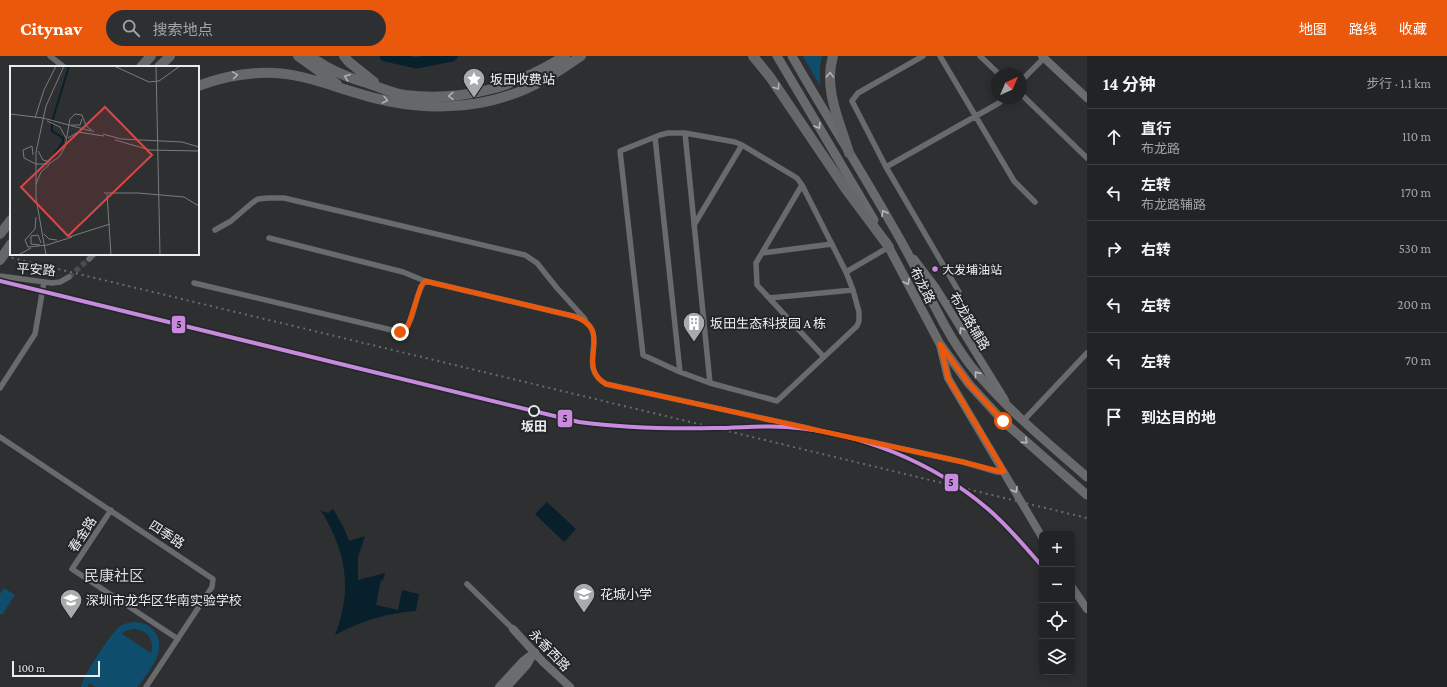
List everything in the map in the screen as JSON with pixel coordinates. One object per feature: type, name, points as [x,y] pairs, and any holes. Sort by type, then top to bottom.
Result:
[{"type":"highway","points":[[142,66],[151,56]]},
{"type":"highway","points":[[161,66],[170,56]]},
{"type":"highway","points":[[298,56],[312,67],[348,90]]},
{"type":"highway","points":[[310,56],[342,75],[404,95],[450,96],[470,94],[503,86],[531,74],[565,56]]},
{"type":"highway","points":[[344,56],[367,78],[384,89]]},
{"type":"highway","points":[[199,86],[233,75],[254,73],[279,74],[302,77],[392,102],[418,105],[470,105],[507,97],[554,74],[581,56]]},
{"type":"highway","points":[[753,56],[770,77],[845,188],[889,247]]},
{"type":"highway","points":[[833,56],[830,75],[831,95],[849,153]]},
{"type":"highway","points":[[0,234],[10,221]]},
{"type":"highway","points":[[0,260],[10,245]]},
{"type":"main road","name":"布龙路","points":[[777,56],[889,247],[940,344],[969,384],[991,409],[1087,495]]},
{"type":"main road","name":"布龙路","points":[[792,56],[904,246],[951,338],[981,378],[1012,411],[1087,476]]},
{"type":"main road","points":[[1043,57],[1087,98]]},
{"type":"main road","name":"布龙路辅路","points":[[904,246],[936,288],[1012,411]]},
{"type":"main road","points":[[940,344],[948,378],[1039,532]]},
{"type":"main road","points":[[1075,591],[1087,609]]},
{"type":"main road","name":"永香西路","points":[[513,629],[543,662],[570,687]]},
{"type":"main road","points":[[499,687],[523,661],[535,652]]},
{"type":"main road","points":[[507,687],[527,665],[535,652]]},
{"type":"street","points":[[50,56],[63,66]]},
{"type":"street","points":[[923,56],[858,93],[852,101],[886,167],[959,292],[947,306]]},
{"type":"street","points":[[940,56],[1014,181],[1035,202]]},
{"type":"street","points":[[980,56],[993,68]]},
{"type":"street","points":[[1027,74],[1043,57]]},
{"type":"street","points":[[1027,100],[1087,158]]},
{"type":"street","points":[[886,167],[997,104]]},
{"type":"street","points":[[668,133],[685,134],[735,142],[797,178],[846,272],[853,290],[859,312],[859,321],[857,326],[777,401],[710,383],[680,372],[642,355],[620,151],[668,133]]},
{"type":"street","points":[[685,134],[710,383]]},
{"type":"street","points":[[655,137],[680,372]]},
{"type":"street","points":[[694,225],[742,145]]},
{"type":"street","points":[[802,185],[756,263],[757,285],[824,357]]},
{"type":"street","points":[[215,230],[231,222],[252,203],[258,200],[268,198],[284,198],[525,255],[537,263],[593,330],[595,340],[592,362],[593,369],[596,376],[606,384],[963,462],[997,472],[1004,471]]},
{"type":"street","points":[[269,238],[403,272],[425,281],[573,316],[588,323]]},
{"type":"street","points":[[762,252],[832,244]]},
{"type":"street","points":[[846,272],[889,247]]},
{"type":"street","points":[[89,259],[93,255]]},
{"type":"street","name":"平安路","points":[[0,276],[44,282],[60,282],[69,277]]},
{"type":"street","points":[[194,283],[400,332],[405,330],[408,326],[421,286],[425,281]]},
{"type":"street","points":[[0,388],[35,334],[44,282]]},
{"type":"street","points":[[769,298],[853,290]]},
{"type":"street","points":[[1023,421],[1087,353]]},
{"type":"street","name":"四季路","points":[[0,437],[213,579],[212,587],[146,687]]},
{"type":"street","name":"春金路","points":[[111,510],[72,569],[178,639]]},
{"type":"street","points":[[467,584],[513,629]]},
{"type":"shaded area","points":[[803,56],[822,56],[820,67],[820,86]]},
{"type":"shaded area","points":[[547,502],[576,529],[564,542],[535,514]]},
{"type":"shaded area","points":[[320,509],[328,513],[333,509],[344,528],[349,541],[365,536],[358,557],[358,580],[385,573],[383,581],[381,580],[376,605],[398,610],[402,590],[419,594],[416,611],[374,618],[335,635],[341,618],[344,602],[344,570],[336,540]]},
{"type":"shaded area","points":[[4,588],[15,595],[2,615],[0,614],[0,594]]},
{"type":"shaded area","points":[[130,622],[142,623],[150,627],[158,638],[159,646],[158,653],[151,668],[138,687],[96,687],[89,683],[88,687],[81,687],[97,656],[114,632]],"holes":[[[138,629],[149,636],[152,644],[151,653],[122,634],[125,631]]]},
{"type":"waterway","points":[[385,56],[416,63],[452,56]]},
{"type":"tunnel","points":[[69,277],[89,259]]},
{"type":"railway","points":[[0,255],[1087,518]]},
{"type":"transit line","name":"5","points":[[0,281],[579,422],[613,426],[664,428],[778,426],[841,435],[894,452],[944,477],[967,492],[988,509],[1039,563]]},
{"type":"place","name":"坂田收费站","points":[[474,98]]},
{"type":"place","name":"大发埔油站","points":[[935,269]]},
{"type":"place","name":"坂田生态科技园 A 栋","points":[[694,342]]},
{"type":"place","name":"坂田","points":[[534,411]]},
{"type":"place","name":"花城小学","points":[[584,614]]},
{"type":"place","name":"深圳市龙华区华南实验学校","points":[[71,620]]},
{"type":"district","name":"民康社区","points":[[114,576]]},
{"type":"route","points":[[400,332],[405,330],[408,326],[417,295],[425,281],[580,318],[588,323],[593,330],[595,340],[592,362],[593,369],[596,376],[606,384],[963,462],[997,472],[1002,472],[1004,471],[948,378],[940,344],[969,384],[1003,421]]}]
